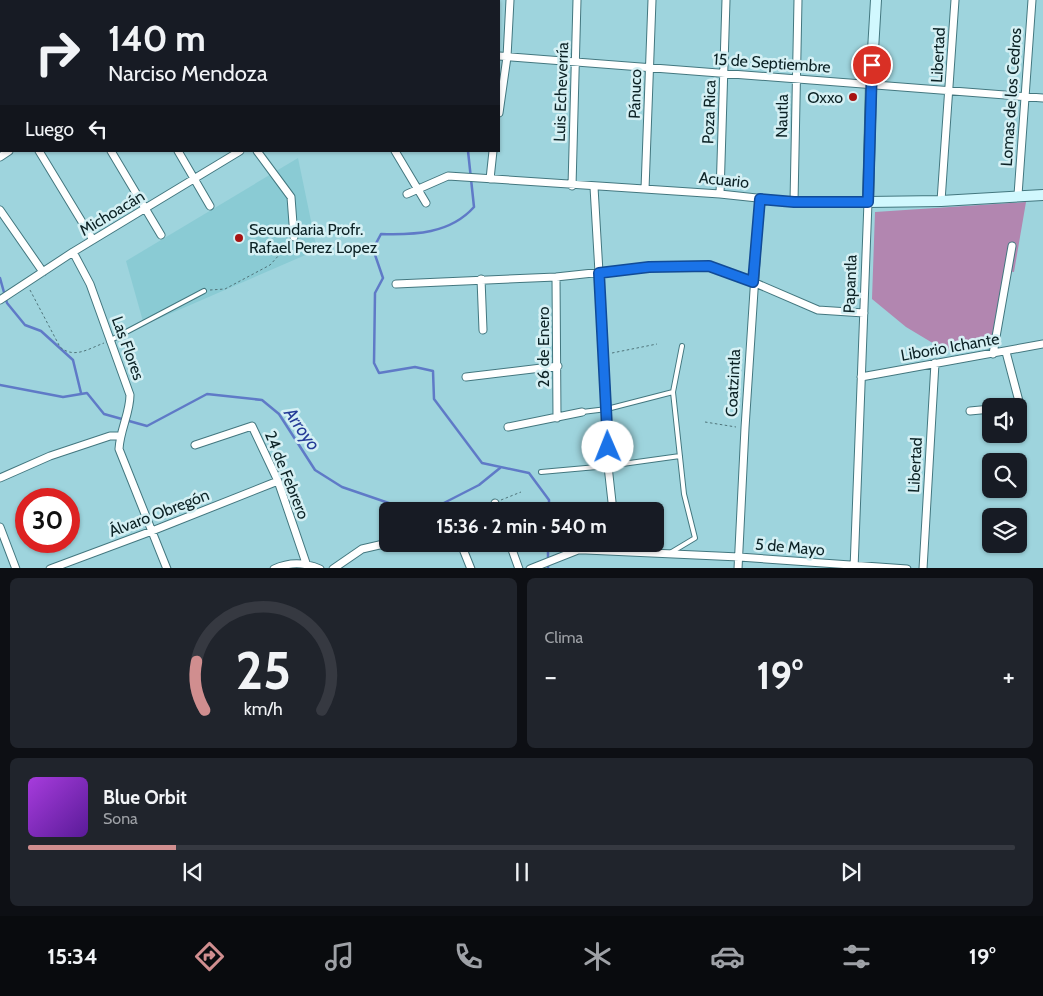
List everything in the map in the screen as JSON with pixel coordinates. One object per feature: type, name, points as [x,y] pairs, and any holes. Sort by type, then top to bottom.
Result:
[{"type":"street","points":[[500,99],[510,0]]},
{"type":"street","name":"Luis Echeverría","points":[[572,186],[577,0]]},
{"type":"street","name":"Pánuco","points":[[645,189],[652,0]]},
{"type":"street","name":"Poza Rica","points":[[720,194],[726,0]]},
{"type":"street","name":"Nautla","points":[[794,202],[798,0]]},
{"type":"street","name":"Papantla","points":[[854,567],[871,84],[876,0]]},
{"type":"street","name":"Libertad","points":[[941,201],[955,0]]},
{"type":"street","name":"Lomas de los Cedros","points":[[1018,196],[1032,0]]},
{"type":"street","name":"15 de Septiembre","points":[[503,56],[1043,98]]},
{"type":"street","points":[[40,152],[93,240]]},
{"type":"street","points":[[112,152],[161,234]]},
{"type":"street","points":[[178,152],[192,179],[210,206]]},
{"type":"street","name":"Michoacán","points":[[0,300],[73,252],[238,152]]},
{"type":"street","points":[[257,152],[291,197],[294,237]]},
{"type":"street","points":[[396,152],[426,203]]},
{"type":"street","points":[[490,179],[493,152]]},
{"type":"street","name":"Acuario","points":[[406,194],[448,176],[572,186],[720,194],[794,202],[941,201],[1043,195]]},
{"type":"street","points":[[594,187],[607,409],[608,466],[612,502]]},
{"type":"street","name":"Coatzintla","points":[[738,568],[753,282],[760,199]]},
{"type":"street","points":[[0,210],[43,272]]},
{"type":"street","points":[[992,354],[1012,246]]},
{"type":"street","name":"Las Flores","points":[[73,252],[90,284],[130,394],[130,404],[120,433],[120,449],[166,568]]},
{"type":"street","points":[[396,284],[556,276],[649,267],[709,266],[753,282],[818,310],[864,313]]},
{"type":"street","name":"26 de Enero","points":[[556,276],[557,418]]},
{"type":"street","points":[[481,279],[483,330]]},
{"type":"street","name":"Liborio Ichante","points":[[861,377],[1043,344]]},
{"type":"street","points":[[1006,352],[1018,398]]},
{"type":"street","name":"Libertad","points":[[923,568],[935,363]]},
{"type":"street","points":[[466,377],[558,366]]},
{"type":"street","points":[[970,412],[982,410]]},
{"type":"street","points":[[508,427],[582,412]]},
{"type":"street","name":"24 de Febrero","points":[[195,445],[252,426],[278,481],[306,563]]},
{"type":"street","points":[[0,478],[50,456],[120,433]]},
{"type":"street","name":"Álvaro Obregón","points":[[50,568],[152,531],[278,481]]},
{"type":"street","points":[[0,526],[16,568]]},
{"type":"street","points":[[333,568],[362,549],[379,545]]},
{"type":"street","points":[[464,552],[471,568]]},
{"type":"street","points":[[513,552],[519,568]]},
{"type":"street","name":"5 de Mayo","points":[[530,568],[573,552]]},
{"type":"street","name":"5 de Mayo","points":[[661,552],[854,567],[907,568]]},
{"type":"street","points":[[274,568],[283,564],[306,563],[320,568]]},
{"type":"lane","points":[[109,340],[204,291]]},
{"type":"lane","points":[[670,553],[695,538],[684,494],[673,392],[682,346]]},
{"type":"lane","points":[[582,412],[607,409],[673,392]]},
{"type":"lane","points":[[541,472],[608,466],[680,456]]},
{"type":"path","points":[[204,291],[224,289],[270,265],[294,237]]},
{"type":"path","points":[[26,283],[60,347],[67,353],[74,355],[109,340]]},
{"type":"path","points":[[604,354],[657,344]]},
{"type":"path","points":[[705,422],[745,428]]},
{"type":"shaded area","name":"Secundaria Profr. Rafael Perez Lopez","points":[[298,158],[317,250],[144,325],[126,261]]},
{"type":"shaded area","points":[[1026,202],[1014,272],[1007,271],[995,342],[946,351],[906,327],[872,299],[875,212]]},
{"type":"waterway","points":[[468,152],[474,207],[454,223],[443,228],[419,233],[381,234],[373,249],[383,278],[375,293],[374,363],[379,373],[415,367],[433,371],[434,399],[482,463],[529,473],[549,502]]},
{"type":"waterway","name":"Arroyo","points":[[0,278],[7,303],[25,325],[41,331],[73,360],[81,393]]},
{"type":"waterway","name":"Arroyo","points":[[0,385],[63,397],[87,393],[104,414],[147,426],[207,394],[262,400],[279,414],[315,470],[342,487],[412,511],[436,507],[479,485],[500,468]]},
{"type":"waterway","points":[[548,552],[548,568]]},
{"type":"place","name":"Oxxo","points":[[853,97]]},
{"type":"place","name":"Secundaria Profr. Rafael Perez Lopez","points":[[239,238]]},
{"type":"route","points":[[608,447],[599,273],[649,267],[709,266],[753,282],[760,199],[794,202],[868,202],[872,65]]}]
